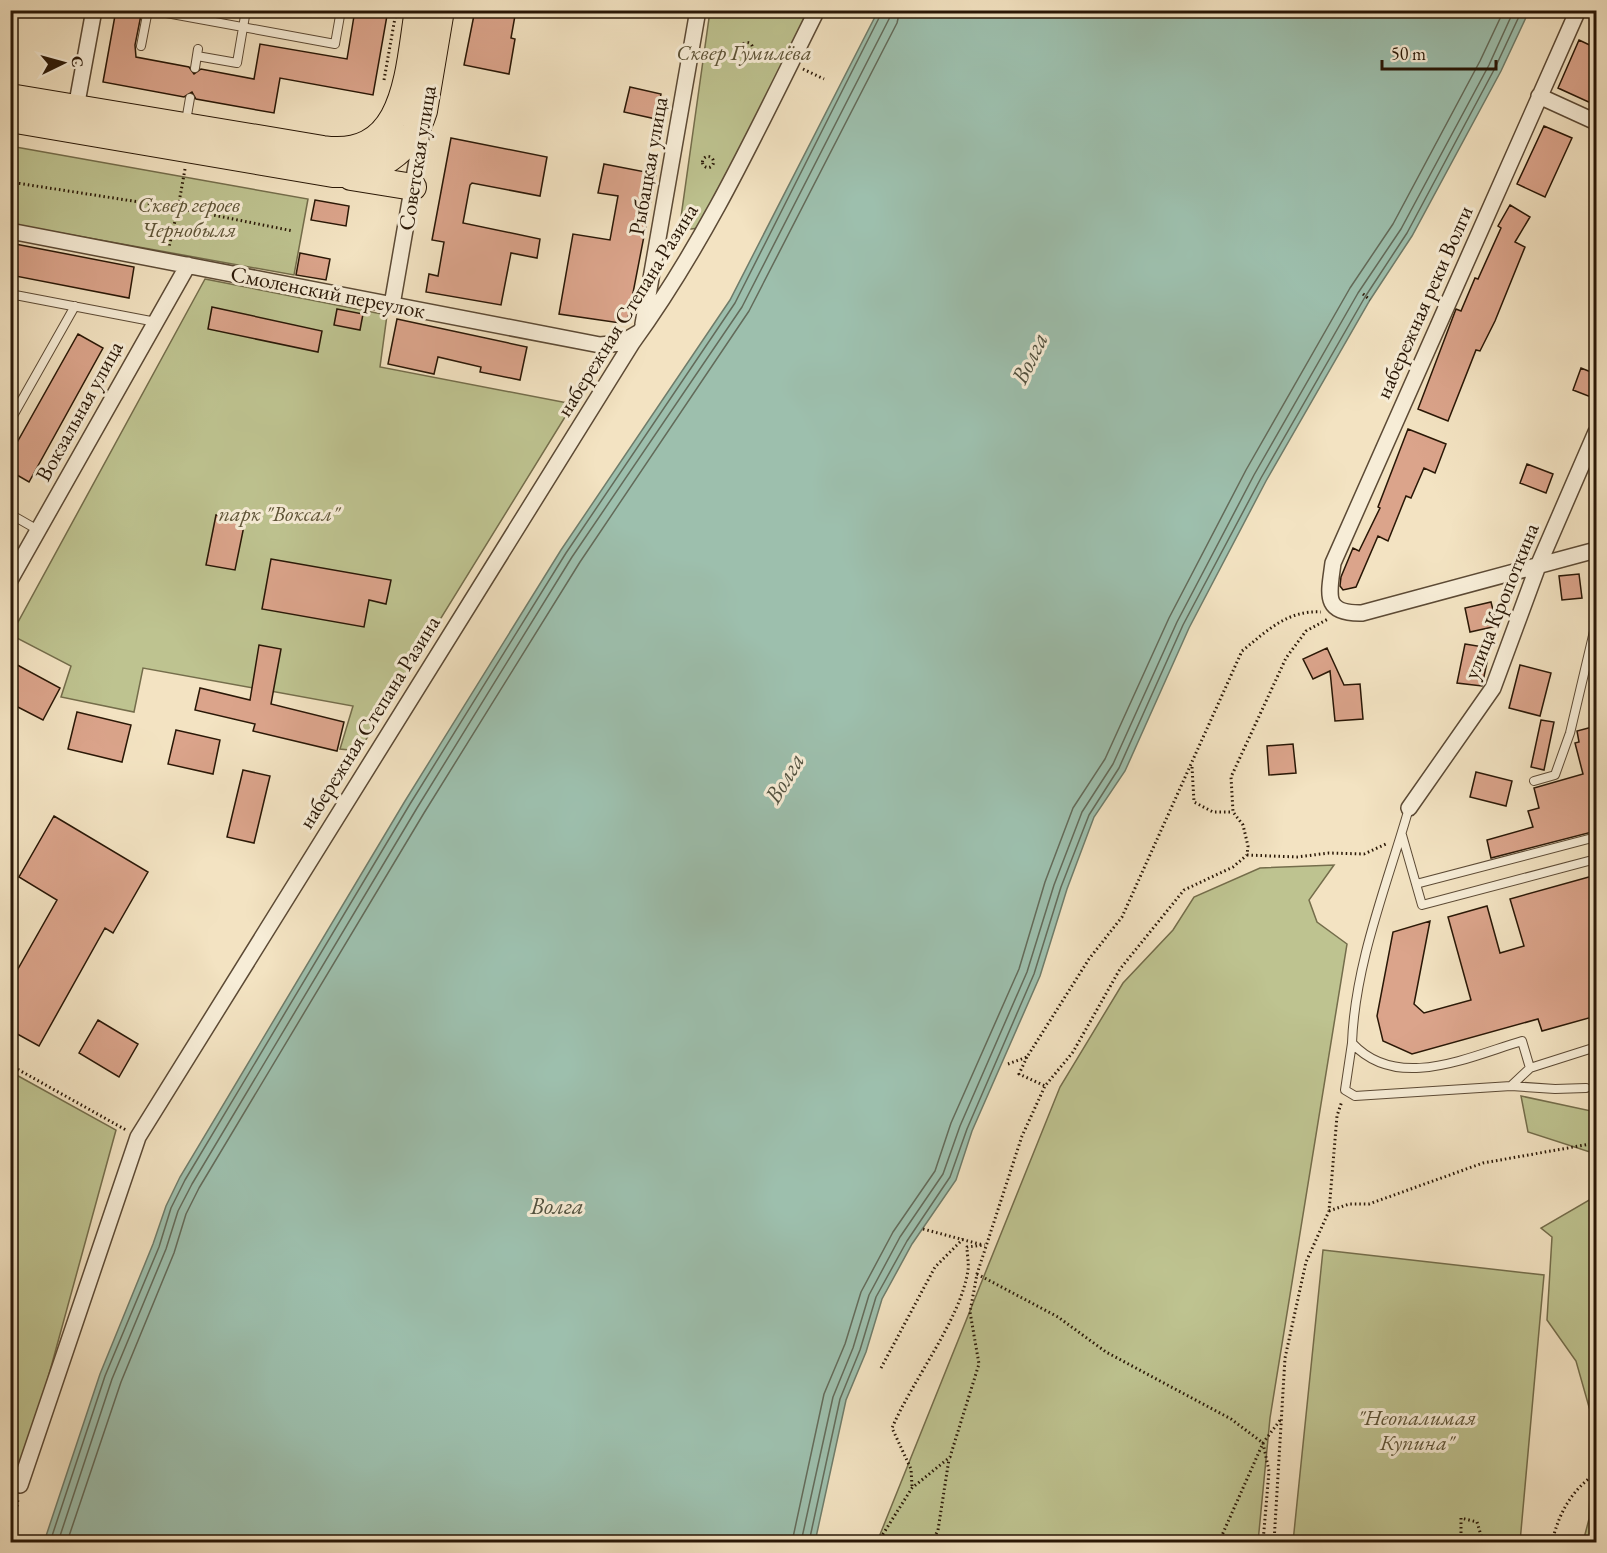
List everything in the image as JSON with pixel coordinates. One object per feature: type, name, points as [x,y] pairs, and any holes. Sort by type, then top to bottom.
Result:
[{"type":"main road","name":"Советская улица","points":[[403,101],[418,10]]},
{"type":"main road","name":"Советская улица","points":[[403,101],[441,10]]},
{"type":"main road","points":[[10,96],[77,104],[185,126],[323,149],[345,149],[366,143],[384,131],[403,101]]},
{"type":"main road","points":[[333,174],[361,172],[387,161],[408,142],[403,101]]},
{"type":"main road","points":[[10,119],[413,187]]},
{"type":"street","points":[[77,104],[94,10]]},
{"type":"street","name":"Рыбацкая улица","points":[[642,330],[698,10]]},
{"type":"street","name":"набережная Степана Разина","points":[[20,1485],[138,1137],[706,231],[818,10]]},
{"type":"street","name":"набережная реки Волги","points":[[1341,613],[1333,607],[1330,598],[1334,563],[1578,10]]},
{"type":"street","points":[[1539,96],[1596,122]]},
{"type":"street","name":"Советская улица","points":[[392,305],[413,187],[403,101]]},
{"type":"street","name":"Смоленский переулок","points":[[10,231],[606,345],[625,341],[642,330]]},
{"type":"street","name":"Вокзальная улица","points":[[10,580],[188,265]]},
{"type":"street","name":"улица Кропоткина","points":[[1409,808],[1493,688],[1538,566],[1596,432]]},
{"type":"street","points":[[1341,613],[1362,613],[1596,550]]},
{"type":"lane","points":[[141,46],[149,10],[335,44],[341,10]]},
{"type":"lane","points":[[195,68],[198,52],[237,63],[246,10]]},
{"type":"lane","points":[[185,126],[190,98]]},
{"type":"lane","points":[[10,294],[156,322]]},
{"type":"lane","points":[[10,421],[75,306]]},
{"type":"lane","points":[[10,514],[38,530]]},
{"type":"lane","points":[[1533,781],[1555,775],[1570,733],[1596,623]]},
{"type":"lane","points":[[1409,808],[1363,966],[1353,1013],[1352,1044],[1345,1090],[1355,1096],[1511,1086],[1555,1089],[1586,1088]]},
{"type":"lane","points":[[1402,833],[1422,905],[1596,859]]},
{"type":"lane","points":[[1416,884],[1596,837]]},
{"type":"lane","points":[[1352,1044],[1363,1055],[1378,1063],[1416,1070],[1522,1041],[1530,1068]]},
{"type":"lane","points":[[1511,1086],[1530,1068],[1596,1047]]},
{"type":"path","points":[[396,10],[403,101]]},
{"type":"path","points":[[807,59],[801,68],[824,79]]},
{"type":"path","points":[[166,260],[185,169]]},
{"type":"path","points":[[10,182],[178,208],[293,231]]},
{"type":"path","points":[[1363,294],[1370,300]]},
{"type":"path","points":[[1045,1086],[1019,1074],[1027,1057],[1089,958],[1122,917],[1242,651],[1278,621],[1303,611],[1341,613]]},
{"type":"path","points":[[1247,855],[1248,846],[1243,825],[1233,812],[1231,777],[1286,658],[1306,631],[1341,613]]},
{"type":"path","points":[[1192,764],[1194,802],[1213,812],[1233,812]]},
{"type":"path","points":[[932,1542],[938,1530],[950,1457],[979,1364],[970,1312],[985,1245],[997,1219],[1022,1136],[1045,1086],[1073,1052],[1120,969],[1184,890],[1233,867],[1247,855],[1298,857],[1329,853],[1364,854],[1380,848],[1402,833]]},
{"type":"path","points":[[1008,1064],[1027,1057]]},
{"type":"path","points":[[10,1065],[138,1137]]},
{"type":"path","points":[[1274,1542],[1285,1358],[1306,1262],[1329,1210],[1337,1116],[1345,1090]]},
{"type":"path","points":[[1329,1210],[1349,1204],[1369,1204],[1483,1164],[1596,1143]]},
{"type":"path","points":[[923,1230],[985,1245]]},
{"type":"path","points":[[881,1368],[935,1267],[963,1239]]},
{"type":"path","points":[[912,1488],[911,1469],[892,1428],[906,1396],[960,1303],[969,1268],[967,1247],[985,1245]]},
{"type":"path","points":[[977,1274],[1058,1317],[1107,1352],[1231,1419],[1263,1443],[1269,1471],[1263,1542]]},
{"type":"path","points":[[1219,1542],[1263,1443],[1282,1417]]},
{"type":"path","points":[[878,1542],[912,1488],[950,1457]]},
{"type":"path","points":[[1552,1542],[1557,1521],[1570,1497],[1583,1482],[1596,1473]]},
{"type":"path","points":[[12,1542],[20,1485]]},
{"type":"path","points":[[1461,1542],[1461,1518],[1477,1522],[1483,1542]]},
{"type":"green space","name":"Сквер Гумилёва","points":[[710,11],[810,11],[699,228],[691,229],[684,226],[681,217]]},
{"type":"green space","name":"Сквер героев Чернобыля","points":[[10,146],[308,199],[294,275],[11,224]]},
{"type":"green space","name":"парк \"Воксал\"","points":[[205,279],[387,315],[380,367],[573,404],[359,751],[340,749],[353,706],[143,668],[134,712],[61,697],[71,666],[11,635]]},
{"type":"green space","points":[[1334,865],[1309,900],[1317,922],[1347,944],[1270,1418],[1258,1542],[877,1542],[1060,1087],[1123,983],[1173,930],[1194,897],[1260,868]]},
{"type":"green space","points":[[11,1072],[116,1130],[11,1513]]},
{"type":"green space","points":[[1521,1096],[1596,1112],[1596,1154],[1528,1132]]},
{"type":"green space","points":[[1596,1196],[1596,1542],[1583,1542],[1589,1519],[1593,1421],[1576,1361],[1547,1320],[1552,1237],[1541,1228]]},
{"type":"green space","name":"\"Неопалимая Купина\"","points":[[1323,1250],[1544,1275],[1520,1542],[1293,1542]]},
{"type":"water","name":"Волга","points":[[878,11],[1529,11],[1501,71],[1412,236],[1370,300],[1266,481],[1189,628],[1125,771],[1094,817],[1067,889],[1040,976],[972,1131],[956,1180],[912,1244],[882,1299],[866,1352],[846,1400],[815,1542],[44,1542],[100,1374],[166,1206],[180,1177],[405,801],[561,550],[730,300]]},
{"type":"building","points":[[116,10],[142,10],[135,45],[136,57],[189,67],[194,74],[201,69],[254,79],[260,44],[347,59],[355,10],[388,10],[373,95],[280,78],[274,113],[196,99],[192,92],[184,97],[103,82]]},
{"type":"building","points":[[475,10],[516,10],[511,38],[515,39],[509,74],[464,65]]},
{"type":"building","points":[[1579,40],[1596,48],[1596,96],[1593,104],[1558,88]]},
{"type":"building","points":[[630,87],[661,94],[656,119],[624,112]]},
{"type":"building","points":[[1544,126],[1572,138],[1545,197],[1517,184]]},
{"type":"building","points":[[451,138],[547,157],[540,196],[472,183],[470,185],[463,223],[540,239],[537,258],[511,253],[501,305],[426,292],[429,274],[438,276],[444,242],[432,240]]},
{"type":"building","points":[[604,164],[656,174],[627,324],[559,314],[573,234],[610,240],[618,196],[598,193]]},
{"type":"building","points":[[315,200],[349,206],[346,226],[311,220]]},
{"type":"building","points":[[1510,205],[1530,217],[1515,242],[1525,247],[1495,321],[1480,351],[1476,350],[1448,421],[1418,409],[1456,309],[1461,311],[1475,278],[1478,279],[1501,228],[1498,226]]},
{"type":"building","points":[[10,243],[134,267],[129,298],[10,275]]},
{"type":"building","points":[[300,253],[330,259],[326,280],[296,275]]},
{"type":"building","points":[[212,307],[322,331],[318,352],[208,329]]},
{"type":"building","points":[[337,309],[363,314],[360,330],[334,325]]},
{"type":"building","points":[[397,319],[527,347],[520,380],[480,372],[481,367],[438,357],[434,374],[388,364]]},
{"type":"building","points":[[78,334],[103,348],[29,482],[10,471],[10,455]]},
{"type":"building","points":[[1581,368],[1596,374],[1596,399],[1573,390]]},
{"type":"building","points":[[1408,429],[1446,444],[1435,473],[1424,468],[1411,498],[1406,496],[1388,541],[1378,536],[1356,587],[1343,590],[1340,586],[1341,577],[1353,548],[1359,551],[1380,508],[1378,507]]},
{"type":"building","points":[[1527,464],[1553,474],[1546,493],[1520,483]]},
{"type":"building","points":[[216,515],[245,521],[235,570],[206,565]]},
{"type":"building","points":[[271,559],[391,580],[386,604],[369,600],[364,627],[262,609]]},
{"type":"building","points":[[1579,574],[1582,598],[1562,600],[1559,576]]},
{"type":"building","points":[[1491,602],[1497,626],[1470,632],[1465,608]]},
{"type":"building","points":[[1465,644],[1490,648],[1482,686],[1457,683]]},
{"type":"building","points":[[259,645],[281,649],[271,704],[344,722],[337,751],[253,731],[255,724],[195,710],[200,688],[250,700]]},
{"type":"building","points":[[1327,648],[1344,685],[1360,684],[1363,719],[1335,721],[1330,671],[1313,679],[1303,659]]},
{"type":"building","points":[[10,661],[60,688],[43,720],[10,703]]},
{"type":"building","points":[[1520,665],[1551,673],[1540,716],[1509,708]]},
{"type":"building","points":[[77,712],[131,725],[122,762],[68,749]]},
{"type":"building","points":[[1541,720],[1554,722],[1544,770],[1531,767]]},
{"type":"building","points":[[1596,726],[1596,831],[1491,858],[1487,840],[1533,827],[1528,811],[1539,808],[1534,788],[1583,774],[1575,743],[1579,742],[1577,731]]},
{"type":"building","points":[[176,730],[220,740],[213,774],[168,764]]},
{"type":"building","points":[[1293,744],[1296,773],[1269,775],[1267,746]]},
{"type":"building","points":[[243,770],[270,776],[254,843],[227,837]]},
{"type":"building","points":[[1476,772],[1512,781],[1506,806],[1470,797]]},
{"type":"building","points":[[54,816],[148,872],[113,933],[105,928],[39,1046],[10,1030],[10,983],[57,900],[19,877]]},
{"type":"building","points":[[1596,875],[1596,1016],[1542,1031],[1538,1019],[1412,1054],[1383,1041],[1377,1016],[1393,932],[1430,921],[1414,1004],[1424,1013],[1471,1000],[1448,917],[1487,906],[1500,953],[1524,946],[1510,899]]},
{"type":"building","points":[[98,1020],[138,1044],[119,1077],[79,1053]]}]
